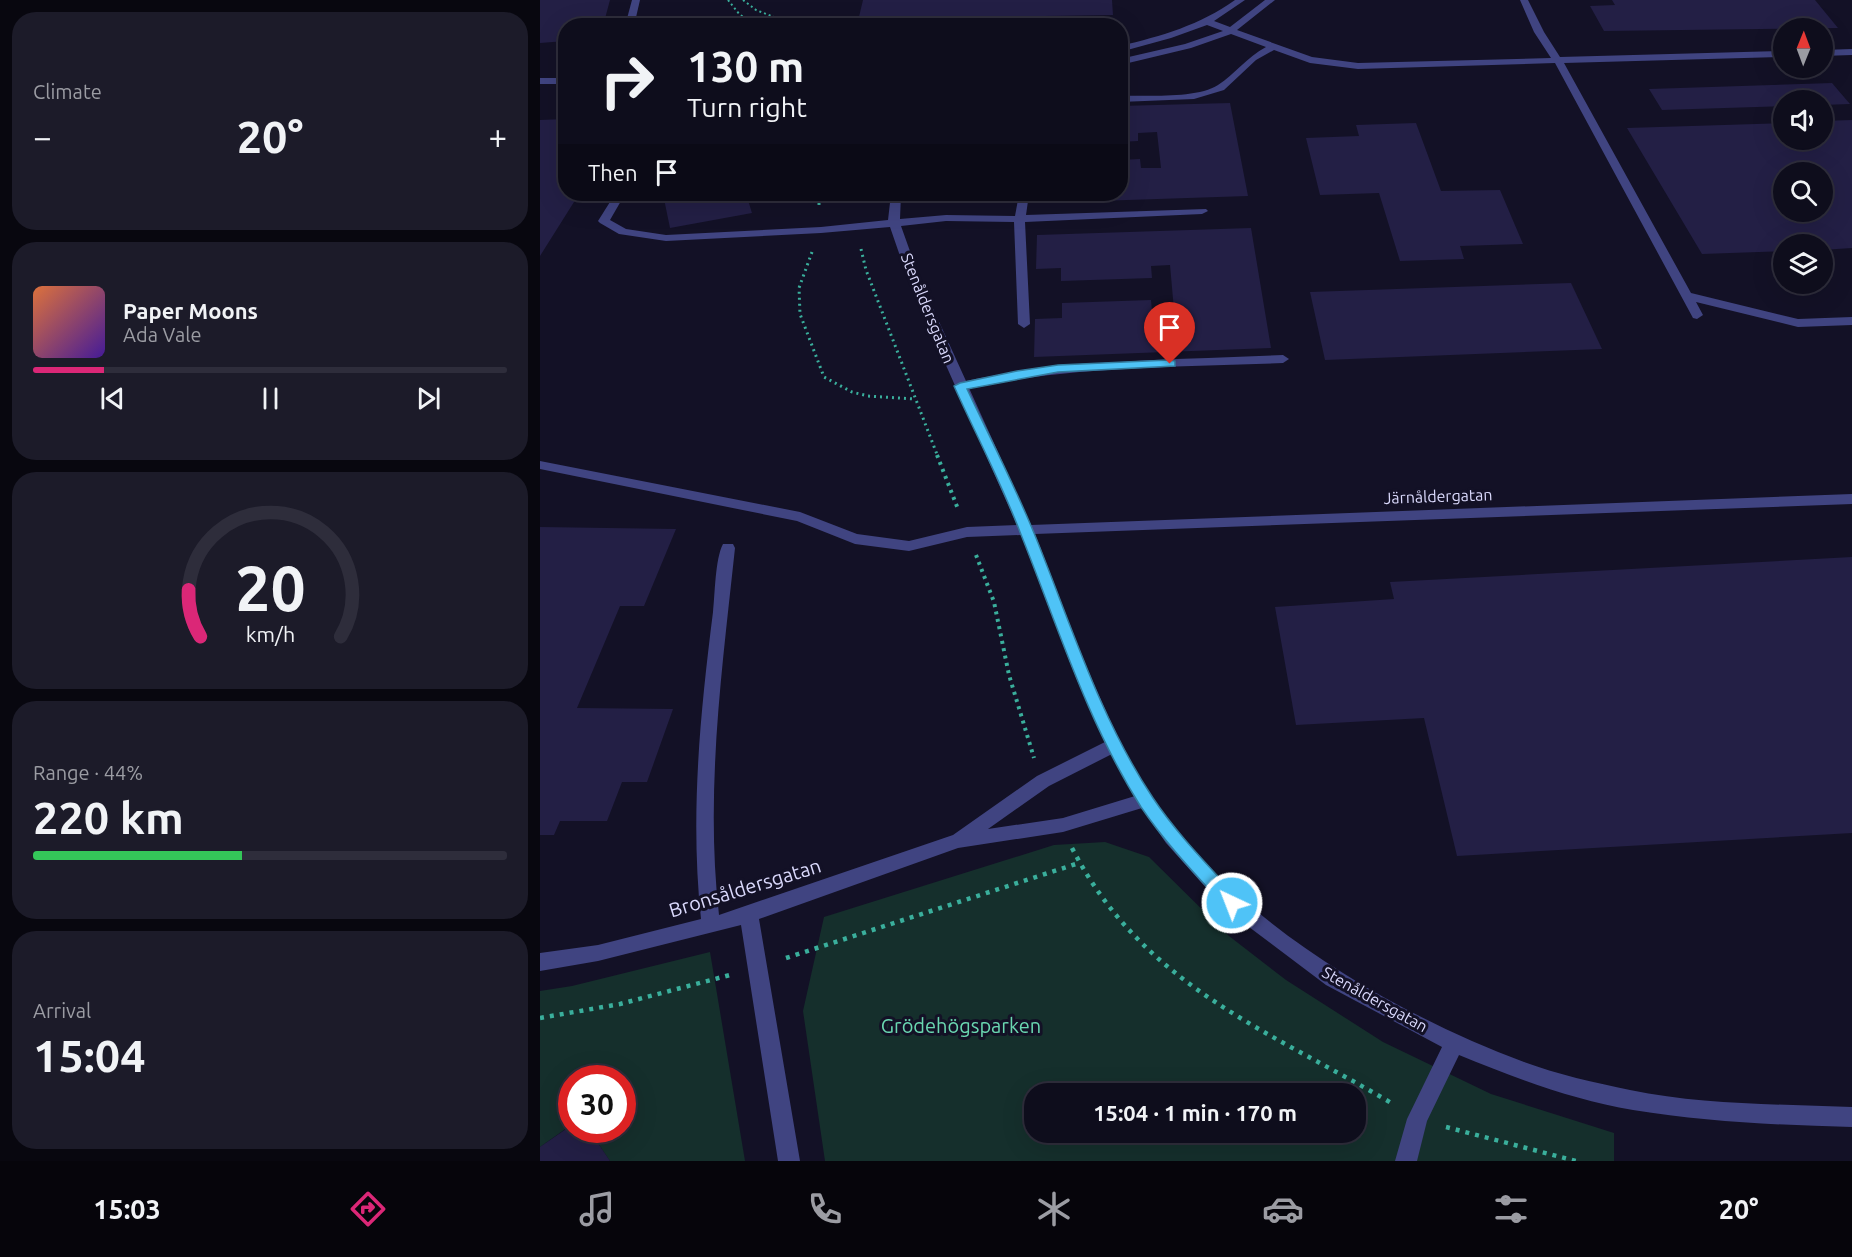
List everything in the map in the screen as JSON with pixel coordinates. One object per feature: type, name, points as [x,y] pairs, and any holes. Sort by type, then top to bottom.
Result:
[{"type":"street","points":[[631,18],[636,0]]},
{"type":"street","points":[[1128,47],[1172,37],[1209,22],[1241,0]]},
{"type":"street","points":[[1128,60],[1188,46],[1230,31],[1271,0]]},
{"type":"street","points":[[1524,0],[1539,32],[1558,61],[1697,315]]},
{"type":"street","points":[[1209,22],[1310,60],[1358,66],[1773,54]]},
{"type":"street","points":[[1128,99],[1194,96],[1221,88],[1253,58],[1272,47]]},
{"type":"street","points":[[1833,53],[1852,52]]},
{"type":"street","points":[[540,81],[558,81]]},
{"type":"street","points":[[616,201],[604,221],[623,232],[666,238],[821,230],[894,221],[975,217],[1019,219],[1202,211]]},
{"type":"street","name":"Stenåldersgatan","points":[[895,201],[894,221],[915,282],[1026,529],[1085,680],[1115,745],[1146,800],[1172,838],[1232,903],[1332,979],[1454,1043],[1526,1073],[1631,1100],[1731,1113],[1852,1117]]},
{"type":"street","points":[[1023,201],[1019,219],[1024,324]]},
{"type":"street","points":[[1687,296],[1798,323],[1852,321]]},
{"type":"street","points":[[960,386],[1017,374],[1058,369],[1283,358]]},
{"type":"street","name":"Järnåldergatan","points":[[540,465],[800,517],[855,540],[909,546],[967,532],[1026,529],[1852,499]]},
{"type":"street","points":[[711,925],[706,893],[704,776],[728,548]]},
{"type":"street","name":"Bronsåldersgatan","points":[[958,841],[1043,781],[1115,745]]},
{"type":"street","name":"Bronsåldersgatan","points":[[540,962],[598,953],[711,925],[749,914],[958,841],[1063,825],[1146,800]]},
{"type":"street","points":[[749,914],[789,1161]]},
{"type":"street","points":[[1406,1161],[1417,1119],[1454,1043]]},
{"type":"path","points":[[728,0],[740,15],[747,18]]},
{"type":"path","points":[[743,0],[756,10],[776,18]]},
{"type":"path","points":[[819,201],[821,230],[799,288],[800,314],[824,377],[852,392],[868,396],[915,399]]},
{"type":"path","points":[[540,1018],[620,1004],[758,968],[1079,863],[1120,921],[1151,952],[1186,981],[1237,1017],[1298,1053],[1366,1088],[1417,1119],[1576,1161]]},
{"type":"green space","name":"Grödehögsparken","points":[[1105,842],[1149,857],[1229,936],[1286,980],[1383,1042],[1491,1094],[1614,1133],[1614,1161],[825,1161],[803,1011],[824,917],[1054,845]]},
{"type":"green space","points":[[710,952],[745,1161],[610,1161],[598,1143],[636,1143],[636,1065],[558,1065],[558,1134],[540,1147],[540,991],[572,986]]},
{"type":"building","points":[[540,0],[610,0],[605,18],[558,18],[558,42],[540,43]]},
{"type":"building","points":[[863,0],[1112,0],[1113,15],[1046,16],[1046,18],[859,18]]},
{"type":"building","points":[[1612,0],[1815,0],[1830,18],[1773,18],[1773,29],[1604,31],[1590,6],[1615,5]]},
{"type":"building","points":[[1832,83],[1850,104],[1833,105],[1833,90],[1773,90],[1773,106],[1662,110],[1649,89]]},
{"type":"building","points":[[1230,103],[1248,196],[1128,200],[1128,160],[1140,159],[1141,168],[1161,168],[1157,132],[1138,133],[1138,141],[1128,142],[1128,106]]},
{"type":"building","points":[[558,119],[558,201],[575,201],[540,256],[540,120]]},
{"type":"building","points":[[1852,120],[1852,248],[1833,249],[1833,234],[1773,234],[1773,251],[1702,254],[1627,128],[1773,123],[1773,150],[1833,150],[1833,121]]},
{"type":"building","points":[[1416,123],[1441,191],[1500,190],[1523,244],[1460,246],[1464,259],[1400,261],[1379,193],[1320,195],[1306,138],[1359,136],[1356,125]]},
{"type":"building","points":[[664,201],[748,201],[752,213],[670,228]]},
{"type":"building","points":[[1037,201],[1097,201],[1037,203]]},
{"type":"building","points":[[1251,228],[1271,348],[1034,357],[1035,319],[1062,318],[1062,303],[1151,300],[1152,311],[1174,310],[1170,265],[1151,266],[1152,278],[1061,281],[1061,268],[1036,269],[1037,235]]},
{"type":"building","points":[[1571,283],[1602,349],[1325,360],[1310,292]]},
{"type":"building","points":[[540,527],[676,529],[644,606],[620,606],[577,708],[673,709],[647,782],[622,782],[607,821],[560,821],[554,835],[540,835]]},
{"type":"building","points":[[1852,557],[1852,833],[1457,856],[1424,718],[1296,725],[1275,607],[1394,599],[1390,582]]},
{"type":"building","points":[[558,1135],[558,1143],[598,1143],[610,1161],[540,1161],[540,1147]]},
{"type":"route","points":[[1170,364],[1058,369],[1017,374],[960,386],[1026,529],[1064,621],[1085,680],[1115,745],[1146,800],[1172,838],[1232,903]]}]
